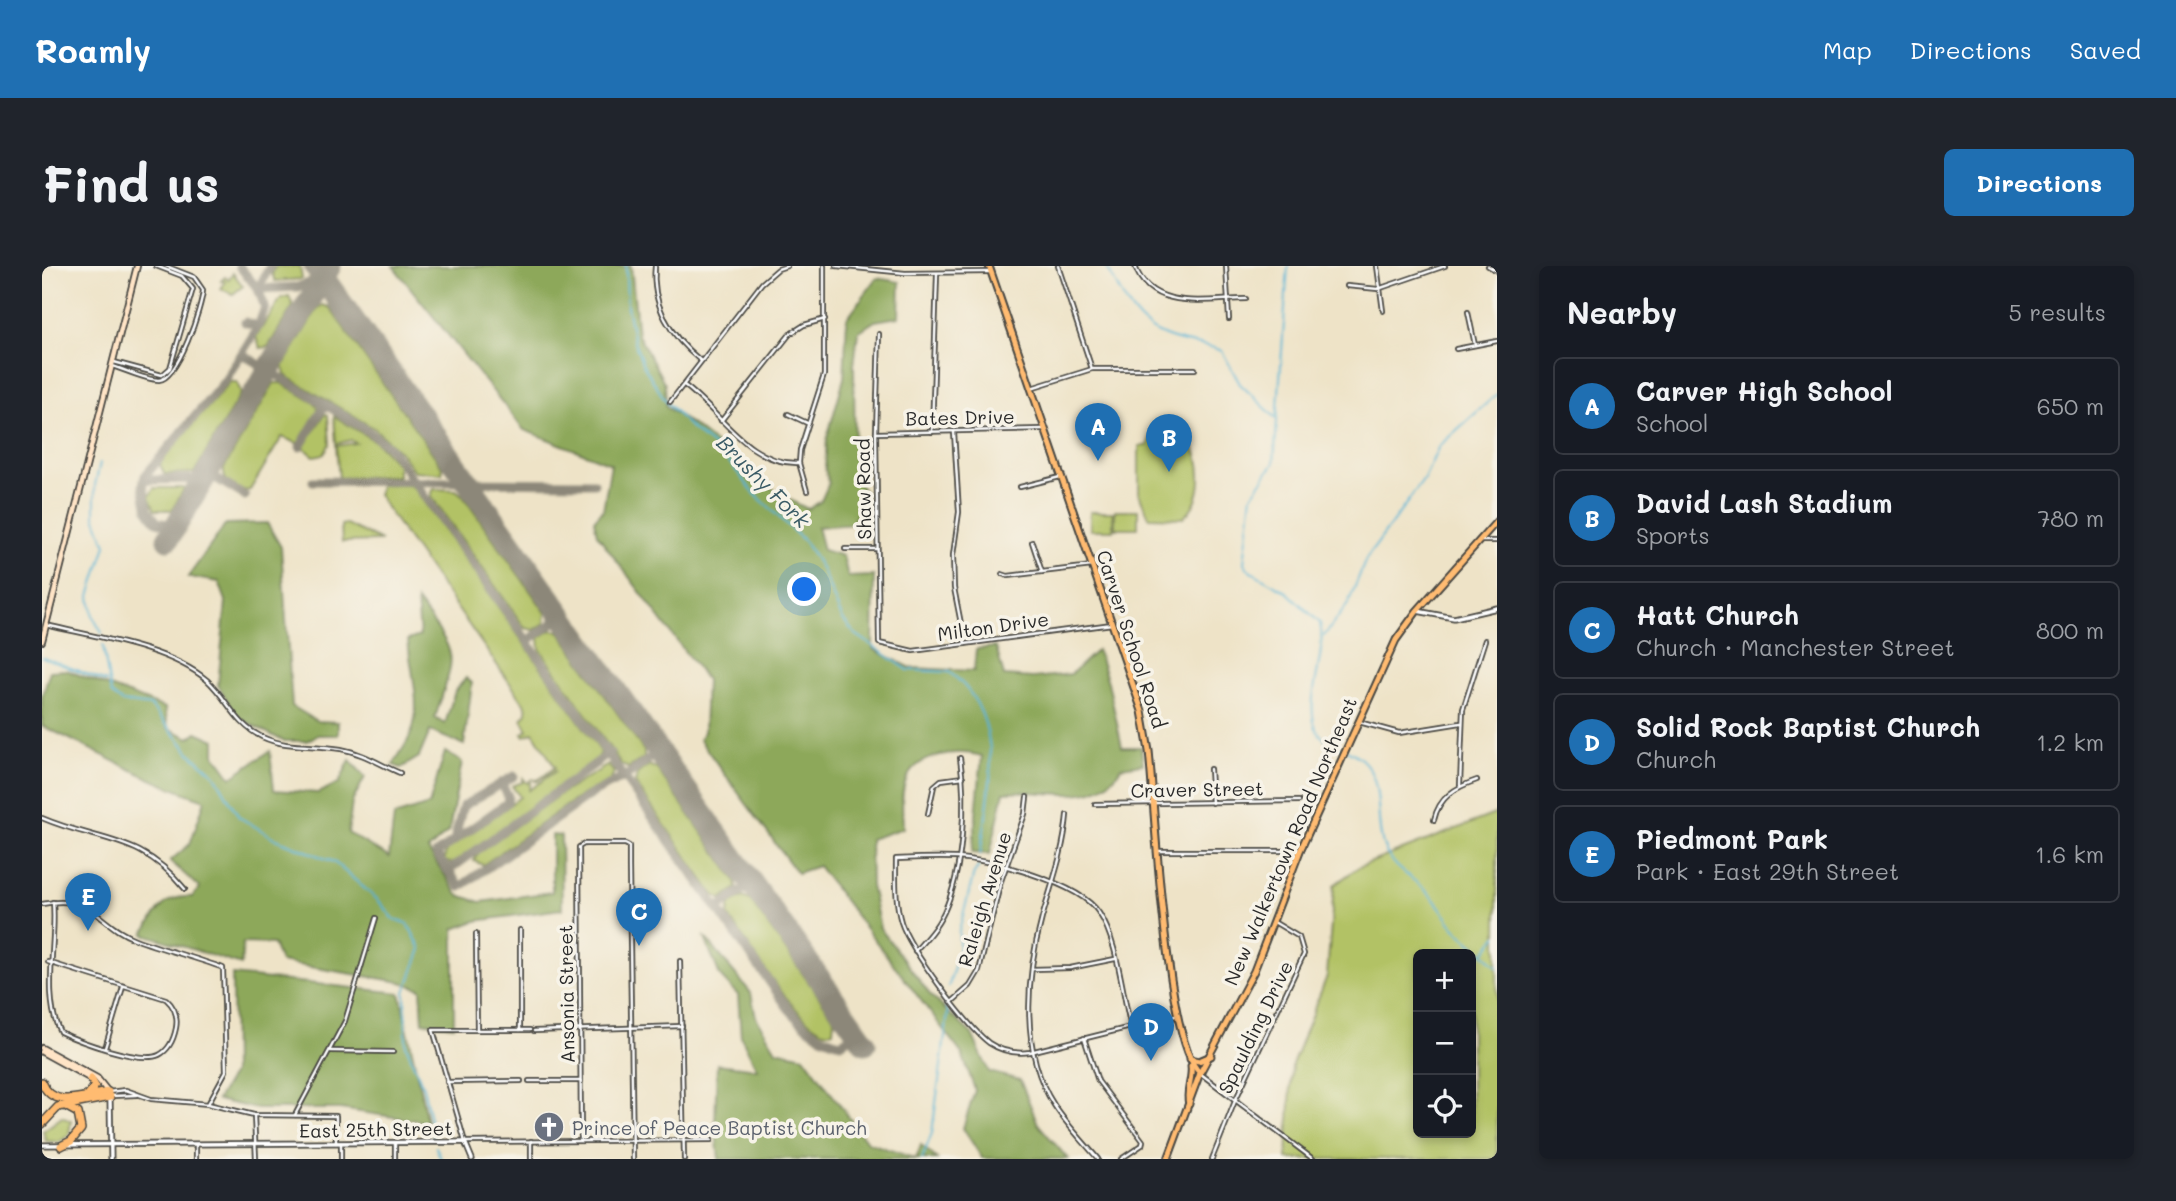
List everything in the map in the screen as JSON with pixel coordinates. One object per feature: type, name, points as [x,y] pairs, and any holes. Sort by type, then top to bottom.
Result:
[{"type":"highway","points":[[91,1079],[95,1089],[91,1097]]},
{"type":"highway","points":[[42,1082],[49,1095],[56,1099],[110,1097]]},
{"type":"highway","points":[[42,1124],[53,1110],[91,1097],[110,1097]]},
{"type":"highway","points":[[61,1146],[71,1141],[81,1129],[77,1111],[63,1107]]},
{"type":"main road","points":[[42,641],[137,266]]},
{"type":"main road","name":"Carver School Road","points":[[990,269],[1144,722],[1176,1016],[1190,1059],[1200,1073]]},
{"type":"main road","name":"New Walkertown Road Northeast","points":[[1168,1159],[1200,1073],[1254,971],[1300,851],[1396,640],[1417,611],[1497,521]]},
{"type":"main road","points":[[42,1050],[91,1079],[110,1097]]},
{"type":"main road","points":[[42,1050],[97,1078],[110,1097]]},
{"type":"main road","points":[[1189,1104],[1187,1098],[1192,1080],[1190,1059],[1199,1060],[1211,1056]]},
{"type":"street","points":[[156,266],[188,280],[193,291],[170,368],[157,377]]},
{"type":"street","points":[[112,364],[157,377],[167,377],[177,366],[203,294],[194,277],[166,266]]},
{"type":"street","points":[[654,266],[655,288],[667,325],[682,345],[701,361]]},
{"type":"street","points":[[670,402],[762,284],[778,267],[787,266]]},
{"type":"street","points":[[807,491],[799,463],[807,423],[823,386],[826,319],[824,266]]},
{"type":"street","points":[[836,266],[937,274],[990,269]]},
{"type":"street","points":[[1058,266],[1093,369]]},
{"type":"street","points":[[1135,266],[1144,285],[1157,296],[1247,299]]},
{"type":"street","points":[[1226,266],[1229,319]]},
{"type":"street","points":[[1377,266],[1383,311]]},
{"type":"street","points":[[1347,286],[1378,289],[1443,266]]},
{"type":"street","points":[[1488,266],[1497,271]]},
{"type":"street","points":[[932,432],[937,274]]},
{"type":"street","points":[[1468,312],[1475,345]]},
{"type":"street","points":[[721,421],[790,334],[809,322],[826,319]]},
{"type":"street","name":"Shaw Road","points":[[879,334],[876,433],[879,643]]},
{"type":"street","points":[[1456,349],[1497,341]]},
{"type":"street","points":[[1031,388],[1093,369],[1195,369]]},
{"type":"street","points":[[683,384],[699,396],[721,421],[766,456],[787,463],[799,463]]},
{"type":"street","points":[[788,414],[807,423]]},
{"type":"street","name":"Bates Drive","points":[[876,433],[1045,429]]},
{"type":"street","points":[[954,432],[959,512],[953,555],[954,588],[965,644]]},
{"type":"street","points":[[1020,487],[1062,477]]},
{"type":"street","points":[[1479,541],[1497,541]]},
{"type":"street","points":[[1032,542],[1042,572]]},
{"type":"street","points":[[845,549],[878,549]]},
{"type":"street","points":[[1002,573],[1008,576],[1092,566]]},
{"type":"street","points":[[1417,611],[1454,618],[1497,608]]},
{"type":"street","name":"Milton Drive","points":[[879,643],[913,651],[1112,624]]},
{"type":"street","points":[[46,625],[166,657],[188,667],[209,682],[240,723],[279,745],[349,751],[400,773]]},
{"type":"street","points":[[1460,785],[1461,723],[1485,640]]},
{"type":"street","points":[[1359,722],[1399,733],[1461,723]]},
{"type":"street","points":[[915,951],[944,913],[951,894],[964,804],[960,758]]},
{"type":"street","points":[[1210,769],[1212,803]]},
{"type":"street","points":[[928,814],[931,791],[937,783],[963,777]]},
{"type":"street","points":[[1434,820],[1443,800],[1460,785],[1476,780]]},
{"type":"street","name":"Raleigh Avenue","points":[[953,1001],[970,986],[979,971],[1005,867],[1025,814],[1027,797]]},
{"type":"street","name":"Craver Street","points":[[1095,804],[1299,801]]},
{"type":"street","points":[[1068,815],[1063,848],[1041,922],[1032,969],[1030,997],[1033,1051],[1040,1075],[1054,1104],[1098,1159]]},
{"type":"street","points":[[42,820],[139,849],[175,876],[186,889]]},
{"type":"street","name":"Ansonia Street","points":[[581,1141],[579,848],[584,844],[629,846],[632,1028]]},
{"type":"street","points":[[1159,851],[1300,851]]},
{"type":"street","points":[[1131,1027],[1115,959],[1098,911],[1085,898],[1005,867],[957,858],[896,859],[898,912],[915,951],[953,1001],[995,1046],[1015,1052],[1033,1051],[1176,1016]]},
{"type":"street","points":[[42,904],[54,902],[88,908],[133,939],[223,968],[226,1071],[208,1104]]},
{"type":"street","points":[[48,962],[170,1002],[176,1018],[173,1037],[164,1052],[150,1057],[105,1048],[80,1042],[57,1028],[52,1010],[48,962],[54,902]]},
{"type":"street","points":[[295,1115],[345,1021],[376,918]]},
{"type":"street","name":"Spaulding Drive","points":[[1212,1159],[1235,1101],[1304,954],[1304,945],[1293,931],[1272,921]]},
{"type":"street","points":[[520,930],[520,1030]]},
{"type":"street","points":[[476,934],[477,1030]]},
{"type":"street","points":[[1032,969],[1070,968],[1115,959]]},
{"type":"street","points":[[680,961],[684,1159]]},
{"type":"street","points":[[105,1048],[124,986]]},
{"type":"street","points":[[472,1159],[432,1030],[682,1027]]},
{"type":"street","points":[[632,1028],[633,1159]]},
{"type":"street","points":[[1084,1038],[1098,1081],[1144,1143],[1121,1159]]},
{"type":"street","points":[[331,1051],[393,1052]]},
{"type":"street","points":[[1200,1073],[1313,1159]]},
{"type":"street","points":[[447,1082],[521,1081]]},
{"type":"street","points":[[529,1081],[581,1081]]},
{"type":"street","points":[[111,1159],[110,1097],[125,1090],[144,1096],[208,1104],[254,1115],[336,1116],[341,1159]]},
{"type":"street","points":[[254,1115],[256,1159]]},
{"type":"street","name":"East 25th Street","points":[[42,1145],[711,1139]]},
{"type":"street","points":[[531,1141],[531,1159]]},
{"type":"street","points":[[395,1143],[396,1159]]},
{"type":"street","points":[[196,1144],[196,1159]]},
{"type":"green space","points":[[276,266],[300,266],[302,279],[275,281],[272,274]]},
{"type":"green space","points":[[393,266],[631,266],[638,335],[665,384],[666,407],[702,432],[770,487],[808,509],[821,501],[829,483],[825,469],[827,438],[844,378],[847,318],[877,278],[900,282],[899,317],[875,321],[858,332],[854,365],[855,480],[867,494],[852,524],[817,527],[823,550],[843,556],[848,577],[874,576],[873,649],[911,668],[974,671],[976,649],[996,647],[1004,676],[1033,678],[1071,674],[1097,650],[1108,682],[1122,747],[1141,747],[1143,764],[1121,767],[1111,780],[1084,793],[1004,792],[990,854],[972,853],[982,756],[961,753],[927,759],[910,773],[903,788],[903,828],[870,839],[871,886],[880,928],[932,997],[972,1034],[989,1072],[1020,1080],[1038,1124],[1068,1159],[982,1158],[963,1128],[975,1090],[962,1054],[818,866],[797,873],[699,739],[704,732],[706,680],[597,534],[594,520],[603,510],[611,464],[524,430]]},
{"type":"green space","points":[[233,273],[243,286],[233,294],[221,289],[225,282],[221,281],[225,277],[228,280]]},
{"type":"green space","points":[[289,296],[293,306],[268,347],[260,348],[256,337],[281,298]]},
{"type":"green space","points":[[323,305],[329,307],[443,468],[442,474],[414,471],[400,452],[375,429],[285,375],[283,366],[318,308]]},
{"type":"green space","points":[[230,382],[237,382],[241,393],[194,473],[164,474],[160,464],[163,458]]},
{"type":"green space","points":[[274,383],[281,383],[316,404],[319,410],[299,444],[282,437],[250,490],[240,490],[225,478],[224,468]]},
{"type":"green space","points":[[325,414],[328,415],[330,443],[324,454],[314,456],[303,447]]},
{"type":"green space","points":[[334,416],[376,442],[398,465],[398,476],[339,478],[336,446],[356,443],[351,440],[336,444]]},
{"type":"green space","points":[[1163,433],[1188,437],[1200,467],[1196,500],[1183,518],[1149,517],[1139,494],[1139,446],[1147,446],[1151,437]]},
{"type":"green space","points":[[381,484],[407,484],[414,488],[601,752],[596,763],[453,864],[444,861],[446,850],[520,797],[512,786],[523,782],[523,778],[527,783],[531,780],[529,790],[556,771],[540,779],[555,767],[533,732],[525,736],[523,733],[528,730],[522,719],[527,713],[526,706],[385,506],[378,494]]},
{"type":"green space","points":[[154,488],[184,489],[172,510],[155,510],[149,497]]},
{"type":"green space","points":[[433,489],[456,490],[462,495],[546,613],[545,623],[534,630],[525,628],[431,496]]},
{"type":"green space","points":[[1115,510],[1138,510],[1138,528],[1115,528]]},
{"type":"green space","points":[[1090,512],[1113,512],[1113,530],[1090,530]]},
{"type":"green space","points":[[267,523],[281,547],[292,706],[317,721],[338,722],[338,735],[317,735],[307,741],[283,741],[241,719],[218,685],[226,601],[219,582],[188,577],[226,524]]},
{"type":"green space","points":[[346,524],[381,541],[342,542],[341,525]]},
{"type":"green space","points":[[417,601],[448,646],[450,656],[450,667],[435,718],[445,724],[455,691],[466,678],[472,683],[464,745],[430,731],[419,757],[401,768],[393,765],[415,720],[408,640],[420,636]]},
{"type":"green space","points":[[551,630],[559,631],[644,751],[644,758],[628,768],[622,765],[540,649],[539,638]]},
{"type":"green space","points":[[66,670],[165,708],[168,728],[189,738],[197,732],[215,740],[215,755],[231,777],[270,751],[274,790],[318,793],[339,783],[350,760],[365,777],[352,802],[348,833],[389,857],[394,816],[429,805],[445,752],[462,762],[449,831],[428,850],[458,895],[481,902],[552,892],[552,835],[561,836],[562,909],[476,921],[454,929],[454,1026],[423,1022],[421,989],[401,982],[280,962],[273,944],[243,943],[241,965],[144,934],[162,906],[174,899],[192,897],[200,888],[170,861],[190,844],[205,800],[142,775],[42,726],[42,697],[50,671]]},
{"type":"green space","points":[[608,765],[614,772],[611,780],[580,796],[483,865],[474,861],[478,853],[559,795]]},
{"type":"green space","points":[[649,765],[657,769],[736,881],[737,888],[721,899],[714,895],[635,783],[637,774]]},
{"type":"green space","points":[[1497,813],[1497,1159],[1287,1159],[1292,1065],[1327,976],[1334,885],[1359,867]]},
{"type":"green space","points":[[743,897],[750,900],[834,1018],[833,1031],[821,1030],[792,1004],[728,915],[730,904]]},
{"type":"green space","points":[[704,936],[751,993],[756,1017],[776,1050],[804,1056],[867,1142],[916,1159],[719,1159],[715,1124],[717,1064],[757,1069],[741,1037],[738,995],[720,976]]},
{"type":"green space","points":[[232,975],[400,993],[427,1122],[340,1109],[257,1109],[217,1100],[233,1073]]},
{"type":"green space","points":[[62,1117],[71,1121],[69,1135],[59,1142],[46,1141],[43,1131]]},
{"type":"green space","points":[[921,1145],[937,1159],[916,1159]]},
{"type":"waterway","name":"Brushy Fork","points":[[626,266],[627,307],[634,341],[643,365],[667,403],[694,431],[722,453],[754,493],[805,542],[821,568],[842,618],[854,633],[908,670],[949,672],[968,690],[980,710],[988,733],[990,757],[990,781],[980,855]]},
{"type":"waterway","points":[[1106,266],[1128,305],[1144,324],[1168,337],[1222,351],[1240,384],[1275,417]]},
{"type":"waterway","points":[[1288,266],[1274,463],[1252,495],[1244,563],[1250,571],[1287,592],[1320,623],[1321,648],[1313,698],[1314,722],[1323,737],[1360,758],[1372,774],[1386,852],[1395,864],[1432,897],[1454,927],[1497,967]]},
{"type":"waterway","points":[[1324,636],[1348,604],[1366,559],[1424,479],[1439,446],[1497,394]]},
{"type":"waterway","points":[[100,463],[95,485],[95,516],[106,545],[90,596],[93,617],[102,633]]},
{"type":"waterway","points":[[103,646],[111,694],[122,702],[151,706],[191,754],[215,775],[239,817],[276,839],[334,862],[378,900],[394,919],[408,924],[421,949],[405,992],[406,1045],[423,1087],[434,1138]]},
{"type":"waterway","points":[[43,657],[106,682]]},
{"type":"waterway","name":"Brushy Fork","points":[[949,986],[959,948],[959,931],[974,873],[979,866]]},
{"type":"waterway","points":[[1485,953],[1497,936]]},
{"type":"waterway","name":"Brushy Fork","points":[[922,1159],[932,1133],[948,1013],[946,1001]]},
{"type":"waterway","points":[[436,1147],[441,1159]]},
{"type":"taxiway","points":[[239,266],[258,289],[298,287],[323,278]]},
{"type":"taxiway","points":[[181,517],[166,524],[157,522],[148,510],[143,485],[145,476],[224,382],[258,327],[265,307],[258,289],[270,266]]},
{"type":"taxiway","points":[[310,286],[327,291],[339,300]]},
{"type":"taxiway","points":[[245,322],[258,327]]},
{"type":"taxiway","points":[[242,354],[365,429],[390,448],[788,1008],[812,1030],[833,1041],[841,1043],[858,1032]]},
{"type":"taxiway","points":[[300,447],[325,405]]},
{"type":"taxiway","points":[[207,473],[245,496]]},
{"type":"taxiway","points":[[144,480],[203,479]]},
{"type":"taxiway","points":[[313,481],[594,483]]},
{"type":"taxiway","points":[[529,640],[563,616]]},
{"type":"taxiway","points":[[501,783],[508,796],[507,803],[436,854],[460,887],[591,794],[626,776],[659,752]]},
{"type":"taxiway","points":[[448,871],[610,753]]},
{"type":"taxiway","points":[[454,841],[463,806],[514,776]]},
{"type":"taxiway","points":[[718,908],[752,884]]},
{"type":"runway","points":[[315,266],[865,1043]]},
{"type":"runway","points":[[168,539],[330,266]]},
{"type":"place","name":"Carver High School","points":[[1098,461]]},
{"type":"place","name":"David Lash Stadium","points":[[1169,472]]},
{"type":"place","name":"Piedmont Park","points":[[88,931]]},
{"type":"place","name":"Hatt Church","points":[[639,946]]},
{"type":"place","name":"Solid Rock Baptist Church","points":[[1151,1061]]},
{"type":"place","name":"Prince of Peace Baptist Church","points":[[549,1127]]}]
